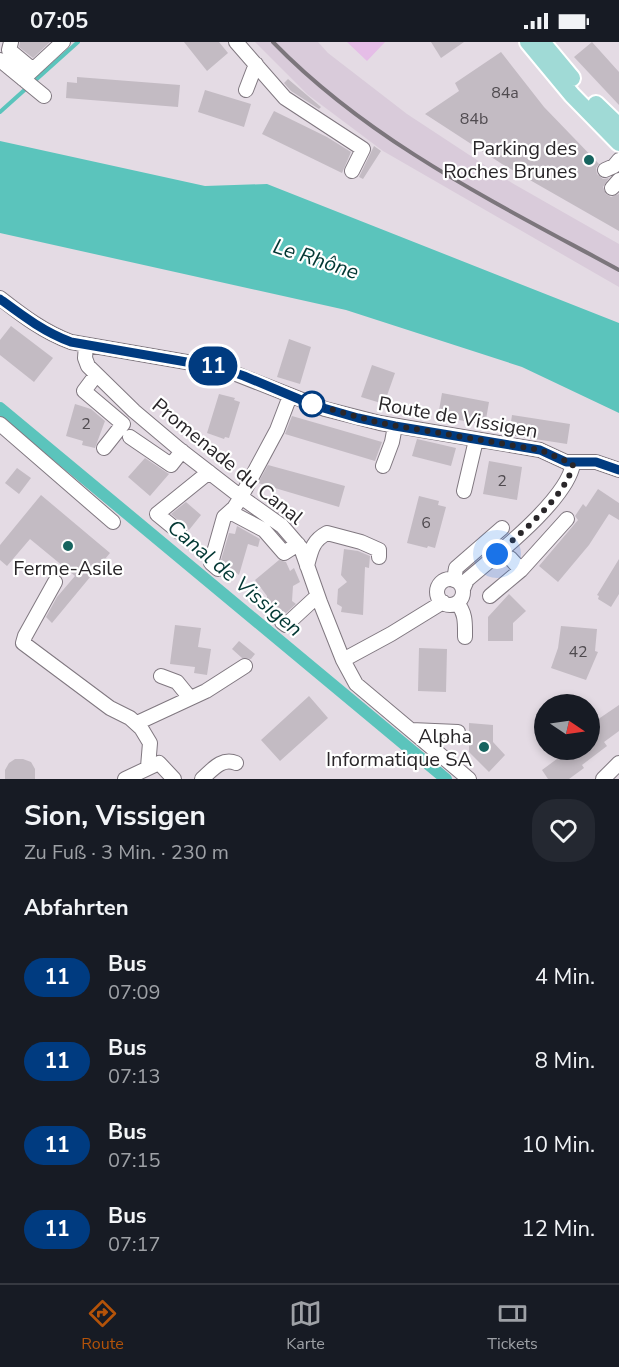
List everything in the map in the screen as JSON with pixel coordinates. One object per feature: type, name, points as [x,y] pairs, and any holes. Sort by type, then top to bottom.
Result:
[{"type":"main road","points":[[528,42],[572,95],[619,143]]},
{"type":"main road","points":[[542,42],[589,97],[619,126]]},
{"type":"street","points":[[11,42],[9,50],[32,84]]},
{"type":"street","points":[[32,84],[63,42]]},
{"type":"street","points":[[236,42],[285,98],[363,149],[352,171]]},
{"type":"street","points":[[0,60],[32,84]]},
{"type":"street","points":[[246,90],[256,64]]},
{"type":"street","points":[[605,170],[614,166],[619,160]]},
{"type":"street","name":"Route de Vissigen","points":[[0,298],[29,321],[55,336],[86,345],[221,368],[336,412],[395,426],[540,450],[573,464],[596,462],[619,470]]},
{"type":"street","name":"Promenade du Canal","points":[[86,345],[86,362],[96,375],[182,451],[282,526],[298,544],[343,660],[359,687],[469,779]]},
{"type":"street","points":[[96,375],[84,391],[123,424],[104,448]]},
{"type":"street","points":[[218,569],[211,563],[224,517],[241,497],[277,430],[290,396]]},
{"type":"street","points":[[0,424],[113,522]]},
{"type":"street","points":[[383,466],[395,426]]},
{"type":"street","points":[[130,437],[171,465],[182,451]]},
{"type":"street","points":[[464,491],[476,440]]},
{"type":"street","points":[[502,528],[456,568],[458,584],[462,597],[457,603],[450,605],[443,602],[438,595],[439,586],[445,580],[458,584],[467,580],[526,528],[549,504],[569,477],[573,464]]},
{"type":"street","points":[[179,532],[157,514],[209,472]]},
{"type":"street","points":[[230,512],[264,530],[284,553],[298,544]]},
{"type":"street","points":[[490,596],[521,570],[567,519]]},
{"type":"street","points":[[307,566],[312,547],[318,538],[327,533],[361,542],[379,550],[379,557]]},
{"type":"street","points":[[510,558],[521,570]]},
{"type":"street","points":[[55,582],[23,643],[110,708],[137,723],[150,743],[154,765],[174,779]]},
{"type":"street","points":[[282,622],[286,625],[318,598]]},
{"type":"street","points":[[343,660],[443,602]]},
{"type":"street","points":[[457,603],[463,609],[465,617],[465,637]]},
{"type":"street","points":[[137,723],[206,691],[245,666]]},
{"type":"street","points":[[161,676],[177,682],[190,698]]},
{"type":"street","points":[[411,730],[458,732]]},
{"type":"street","points":[[202,779],[222,762],[229,760],[236,764]]},
{"type":"street","points":[[603,779],[619,763]]},
{"type":"street","points":[[125,779],[154,765]]},
{"type":"shaded area","points":[[255,42],[318,42],[328,53],[407,114],[512,183],[619,244],[619,287],[383,151],[307,94]]},
{"type":"shaded area","points":[[347,42],[385,42],[367,61]]},
{"type":"water","name":"Le Rhône","points":[[0,141],[205,186],[267,184],[619,323],[619,413],[522,367],[346,310],[0,233]]},
{"type":"building","points":[[20,42],[50,42],[33,58],[19,47]]},
{"type":"building","points":[[184,42],[219,42],[228,53],[207,71]]},
{"type":"building","points":[[431,42],[464,42],[441,58]]},
{"type":"building","points":[[592,42],[619,72],[619,105],[574,57]]},
{"type":"building","points":[[501,52],[544,107],[599,164],[596,168],[597,174],[603,179],[609,178],[603,187],[606,194],[611,197],[619,194],[619,231],[502,164],[425,114],[459,91],[455,83]]},
{"type":"building","points":[[77,77],[180,85],[178,107],[66,98],[67,82],[77,83]]},
{"type":"building","points":[[288,79],[321,107],[319,109],[291,91],[284,83]]},
{"type":"building","points":[[205,90],[251,104],[244,127],[198,112]]},
{"type":"building","points":[[274,111],[327,137],[351,152],[342,173],[262,134]]},
{"type":"building","points":[[374,146],[381,151],[363,179],[359,177]]},
{"type":"building","points":[[11,326],[53,358],[34,382],[0,355],[0,340]]},
{"type":"building","points":[[289,339],[311,347],[300,384],[277,377]]},
{"type":"building","points":[[372,365],[395,373],[384,404],[361,397]]},
{"type":"building","points":[[442,393],[489,402],[485,425],[438,416]]},
{"type":"building","points":[[219,394],[235,398],[234,400],[240,402],[229,438],[224,439],[207,433]]},
{"type":"building","points":[[75,404],[91,409],[105,421],[95,448],[82,445],[83,441],[66,436]]},
{"type":"building","points":[[512,415],[570,424],[567,444],[509,435]]},
{"type":"building","points":[[292,416],[382,442],[375,461],[285,434]]},
{"type":"building","points":[[417,439],[456,448],[451,466],[412,456]]},
{"type":"building","points":[[145,458],[169,474],[150,496],[128,477]]},
{"type":"building","points":[[489,461],[522,467],[517,500],[483,494]]},
{"type":"building","points":[[268,465],[345,486],[339,507],[258,483]]},
{"type":"building","points":[[17,468],[31,478],[19,494],[5,483]]},
{"type":"building","points":[[598,489],[619,503],[619,520],[609,514],[589,545],[558,582],[539,566],[578,520],[575,516],[583,504],[586,507]]},
{"type":"building","points":[[41,495],[110,553],[52,623],[46,617],[57,597],[75,576],[30,539],[7,566],[0,560],[0,545]]},
{"type":"building","points":[[419,496],[439,501],[438,505],[446,507],[435,548],[407,543]]},
{"type":"building","points":[[186,502],[201,515],[189,530],[171,514]]},
{"type":"building","points":[[237,526],[260,539],[258,547],[248,544],[239,575],[221,560],[229,533],[235,534]]},
{"type":"building","points":[[344,549],[370,556],[369,568],[365,567],[363,615],[341,612],[342,607],[337,604],[338,589],[347,582],[341,575]]},
{"type":"building","points":[[619,559],[619,594],[611,607],[598,599],[597,595]]},
{"type":"building","points":[[279,560],[286,562],[290,571],[294,568],[300,582],[293,586],[292,601],[296,604],[286,613],[267,602],[267,596],[255,580]]},
{"type":"building","points":[[509,594],[526,611],[513,623],[513,641],[488,641],[488,617]]},
{"type":"building","points":[[175,625],[201,628],[198,647],[211,649],[207,675],[194,673],[195,667],[170,664]]},
{"type":"building","points":[[561,626],[597,629],[595,651],[598,652],[586,680],[551,668],[558,648]]},
{"type":"building","points":[[239,641],[255,654],[251,659],[242,658],[232,649]]},
{"type":"building","points":[[419,648],[447,649],[446,692],[418,691]]},
{"type":"building","points":[[309,696],[328,718],[280,761],[261,740]]},
{"type":"building","points":[[619,705],[619,731],[604,742],[607,746],[600,751],[600,718]]},
{"type":"building","name":"Alpha Informatique SA","points":[[469,723],[493,725],[493,742],[505,755],[489,772],[469,752]]},
{"type":"building","points":[[15,759],[31,762],[35,769],[35,779],[5,779],[5,770]]},
{"type":"building","points":[[556,760],[589,760],[582,765],[584,768],[569,779],[548,779],[542,770]]},
{"type":"waterway","points":[[0,112],[78,42]]},
{"type":"waterway","name":"Canal de Vissigen","points":[[0,408],[446,779]]},
{"type":"railway","points":[[273,42],[351,111],[394,141],[482,195],[619,270]]},
{"type":"bus line","name":"11","points":[[0,299],[29,321],[71,342],[221,368],[325,409],[380,423],[540,450],[573,464],[596,462],[619,470]]},
{"type":"place","name":"Parking des Roches Brunes","points":[[589,160]]},
{"type":"place","name":"Ferme-Asile","points":[[68,546]]},
{"type":"place","name":"Alpha Informatique SA","points":[[484,747]]},
{"type":"route","points":[[312,404],[380,423],[540,450],[573,464],[569,477],[549,504],[497,554]]}]
